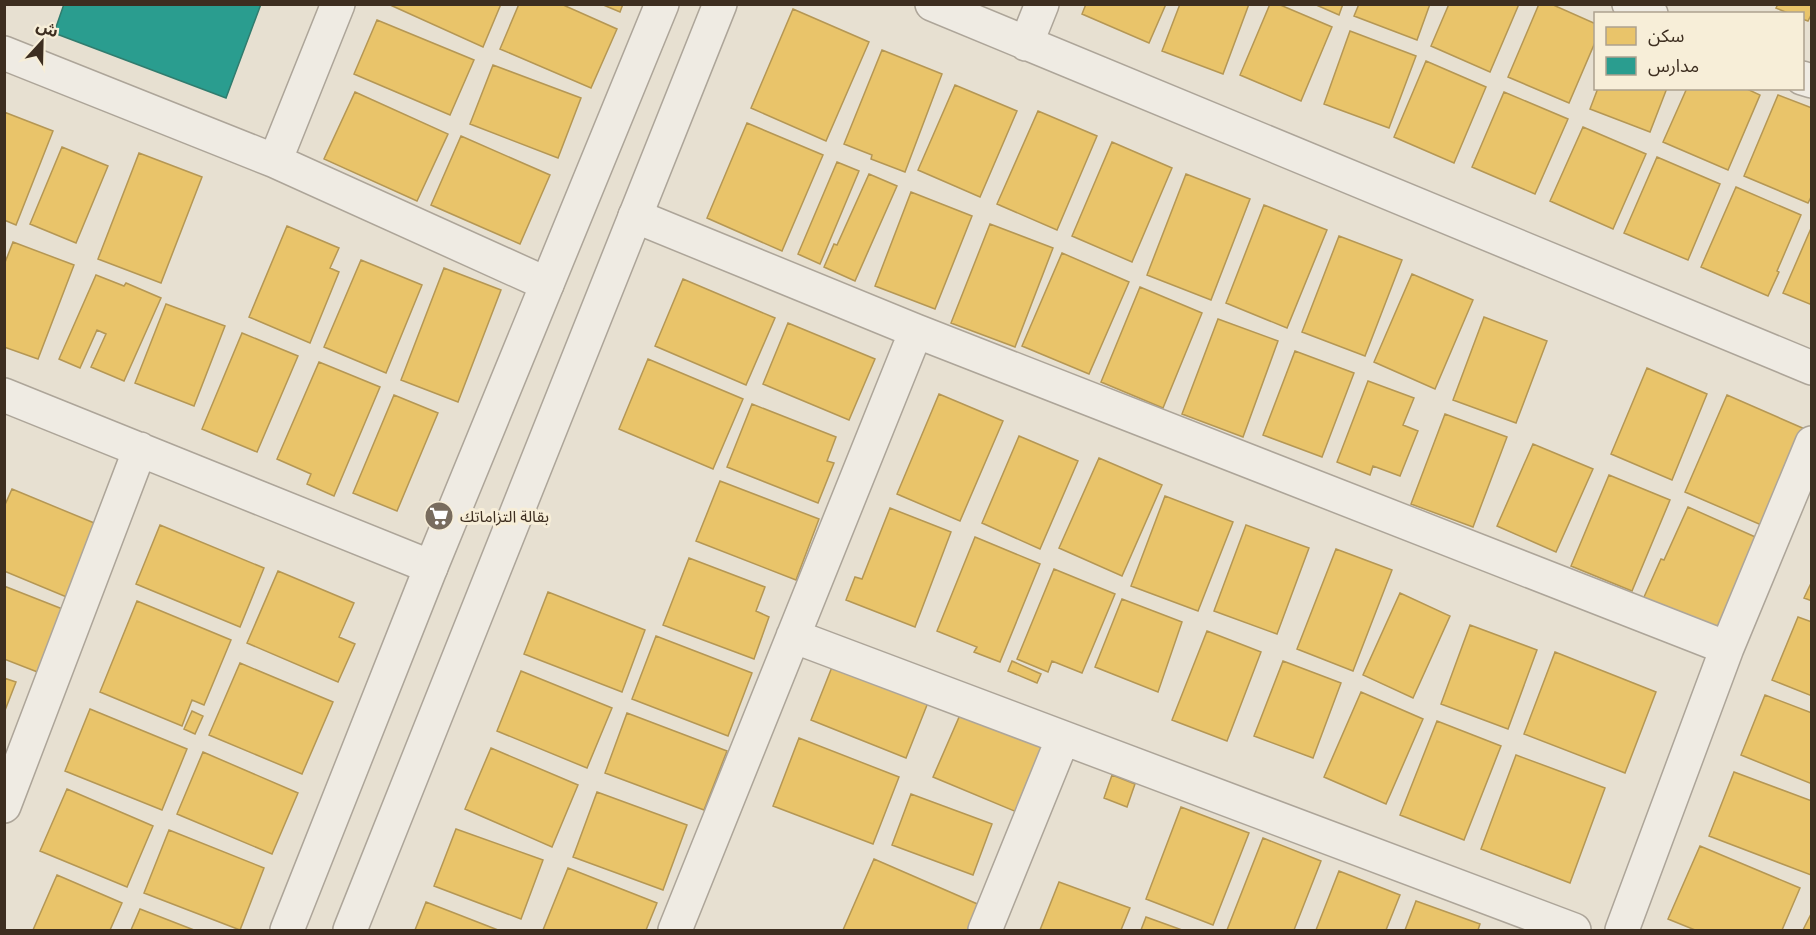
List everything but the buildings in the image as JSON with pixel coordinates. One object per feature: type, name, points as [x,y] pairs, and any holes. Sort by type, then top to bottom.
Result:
[{"type":"street","points":[[275,161],[338,4]]},
{"type":"street","points":[[287,930],[431,567],[662,4]]},
{"type":"street","points":[[350,930],[720,4]]},
{"type":"street","points":[[932,4],[1812,368]]},
{"type":"street","points":[[1026,44],[1042,4]]},
{"type":"street","points":[[1629,4],[1647,12]]},
{"type":"street","points":[[4,53],[275,161],[547,284]]},
{"type":"street","points":[[635,216],[916,331],[1727,648]]},
{"type":"street","points":[[675,930],[916,331]]},
{"type":"street","points":[[4,395],[431,567]]},
{"type":"street","points":[[1622,930],[1727,648],[1812,444]]},
{"type":"street","points":[[4,806],[140,449]]},
{"type":"street","points":[[793,636],[1574,930]]},
{"type":"street","points":[[985,930],[1063,738]]},
{"type":"place","name":"بقالة التزاماتك","points":[[439,516]]}]
